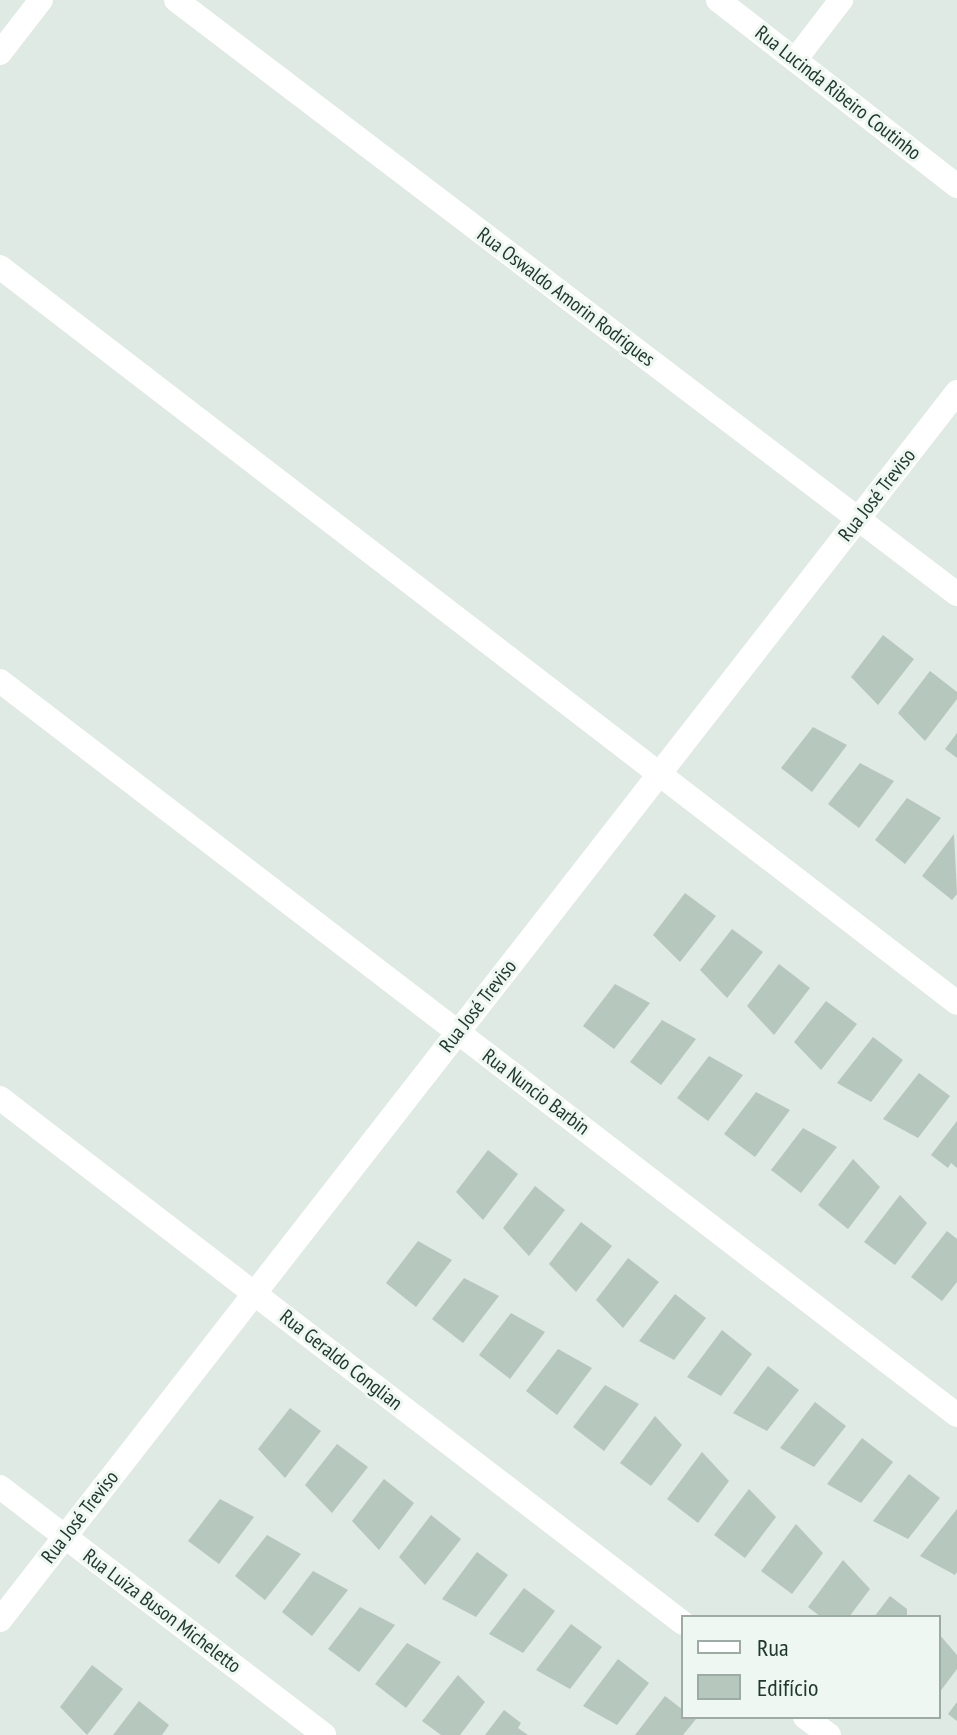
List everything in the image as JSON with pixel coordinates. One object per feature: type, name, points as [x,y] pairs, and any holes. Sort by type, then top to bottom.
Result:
[{"type":"street","points":[[0,53],[41,0]]},
{"type":"street","name":"Rua Oswaldo Amorin Rodrigues","points":[[176,0],[957,594]]},
{"type":"street","name":"Rua Lucinda Ribeiro Coutinho","points":[[718,0],[957,186]]},
{"type":"street","points":[[795,60],[841,0]]},
{"type":"street","points":[[0,267],[957,1003]]},
{"type":"street","name":"Rua José Treviso","points":[[0,1620],[957,392]]},
{"type":"street","name":"Rua Nuncio Barbin","points":[[0,681],[957,1415]]},
{"type":"street","name":"Rua Geraldo Conglian","points":[[0,1098],[681,1621]]},
{"type":"street","name":"Rua Luiza Buson Micheletto","points":[[0,1487],[324,1735]]},
{"type":"street","points":[[808,1719],[829,1735]]},
{"type":"building","points":[[883,635],[914,659],[878,705],[851,677]]},
{"type":"building","points":[[930,671],[957,692],[957,699],[925,741],[898,713]]},
{"type":"building","points":[[813,727],[847,745],[812,792],[781,768]]},
{"type":"building","points":[[957,733],[957,758],[945,749]]},
{"type":"building","points":[[860,763],[894,781],[859,828],[828,804]]},
{"type":"building","points":[[907,798],[941,818],[905,864],[875,840]]},
{"type":"building","points":[[954,834],[957,894],[952,900],[922,876]]},
{"type":"building","points":[[685,893],[716,916],[680,962],[653,935]]},
{"type":"building","points":[[732,929],[763,952],[727,998],[700,970]]},
{"type":"building","points":[[779,964],[810,988],[774,1035],[747,1006]]},
{"type":"building","points":[[615,984],[650,1003],[614,1049],[583,1026]]},
{"type":"building","points":[[826,1001],[857,1024],[821,1070],[794,1042]]},
{"type":"building","points":[[662,1020],[696,1039],[661,1085],[630,1062]]},
{"type":"building","points":[[873,1037],[903,1060],[871,1102],[837,1083]]},
{"type":"building","points":[[709,1056],[743,1075],[708,1121],[677,1098]]},
{"type":"building","points":[[919,1073],[950,1096],[918,1138],[883,1119]]},
{"type":"building","points":[[756,1092],[790,1110],[755,1157],[724,1134]]},
{"type":"building","points":[[957,1121],[957,1168],[951,1163],[948,1168],[931,1155]]},
{"type":"building","points":[[803,1128],[837,1147],[801,1193],[771,1170]]},
{"type":"building","points":[[488,1150],[518,1174],[483,1220],[456,1192]]},
{"type":"building","points":[[853,1159],[880,1187],[848,1229],[818,1205]]},
{"type":"building","points":[[535,1186],[565,1210],[529,1256],[503,1228]]},
{"type":"building","points":[[900,1195],[927,1223],[895,1265],[864,1242]]},
{"type":"building","points":[[581,1222],[612,1246],[576,1292],[549,1264]]},
{"type":"building","points":[[947,1231],[957,1239],[957,1282],[942,1301],[911,1277]]},
{"type":"building","points":[[418,1241],[452,1260],[416,1307],[386,1283]]},
{"type":"building","points":[[628,1258],[659,1282],[623,1328],[596,1300]]},
{"type":"building","points":[[464,1278],[499,1296],[463,1343],[432,1319]]},
{"type":"building","points":[[675,1294],[706,1318],[674,1360],[639,1341]]},
{"type":"building","points":[[511,1313],[545,1332],[510,1379],[479,1355]]},
{"type":"building","points":[[722,1330],[752,1354],[721,1396],[687,1377]]},
{"type":"building","points":[[558,1349],[592,1368],[557,1415],[526,1391]]},
{"type":"building","points":[[768,1366],[799,1390],[767,1431],[733,1413]]},
{"type":"building","points":[[605,1385],[639,1404],[604,1451],[573,1427]]},
{"type":"building","points":[[815,1402],[846,1426],[814,1467],[780,1448]]},
{"type":"building","points":[[290,1408],[321,1431],[285,1478],[258,1449]]},
{"type":"building","points":[[655,1416],[682,1445],[651,1486],[620,1463]]},
{"type":"building","points":[[862,1438],[893,1462],[861,1503],[827,1484]]},
{"type":"building","points":[[337,1444],[368,1467],[332,1513],[305,1485]]},
{"type":"building","points":[[702,1452],[729,1481],[698,1523],[667,1499]]},
{"type":"building","points":[[909,1474],[940,1498],[908,1539],[873,1521]]},
{"type":"building","points":[[384,1479],[414,1503],[379,1550],[352,1521]]},
{"type":"building","points":[[749,1489],[776,1517],[745,1558],[714,1535]]},
{"type":"building","points":[[220,1499],[254,1517],[219,1564],[188,1541]]},
{"type":"building","points":[[957,1509],[957,1572],[955,1575],[920,1556]]},
{"type":"building","points":[[431,1515],[461,1539],[425,1585],[399,1557]]},
{"type":"building","points":[[796,1524],[823,1553],[792,1594],[761,1571]]},
{"type":"building","points":[[267,1535],[301,1554],[265,1600],[235,1576]]},
{"type":"building","points":[[477,1552],[508,1575],[476,1617],[442,1599]]},
{"type":"building","points":[[843,1560],[870,1589],[850,1615],[818,1615],[808,1607]]},
{"type":"building","points":[[313,1571],[348,1590],[312,1636],[282,1612]]},
{"type":"building","points":[[524,1588],[555,1611],[523,1653],[489,1634]]},
{"type":"building","points":[[890,1596],[907,1609],[907,1615],[876,1615]]},
{"type":"building","points":[[360,1607],[395,1625],[359,1672],[328,1649]]},
{"type":"building","points":[[571,1624],[602,1647],[570,1689],[536,1670]]},
{"type":"building","points":[[941,1636],[957,1655],[957,1669],[941,1690]]},
{"type":"building","points":[[407,1643],[441,1662],[406,1708],[375,1684]]},
{"type":"building","points":[[618,1659],[649,1683],[617,1725],[583,1706]]},
{"type":"building","points":[[92,1665],[123,1689],[87,1735],[60,1707]]},
{"type":"building","points":[[458,1675],[485,1702],[460,1735],[441,1735],[422,1721]]},
{"type":"building","points":[[665,1696],[681,1708],[681,1719],[696,1719],[683,1735],[635,1735]]},
{"type":"building","points":[[139,1701],[169,1725],[162,1735],[113,1735]]},
{"type":"building","points":[[957,1702],[957,1721],[948,1714]]},
{"type":"building","points":[[504,1710],[521,1723],[518,1728],[528,1735],[485,1735]]}]
